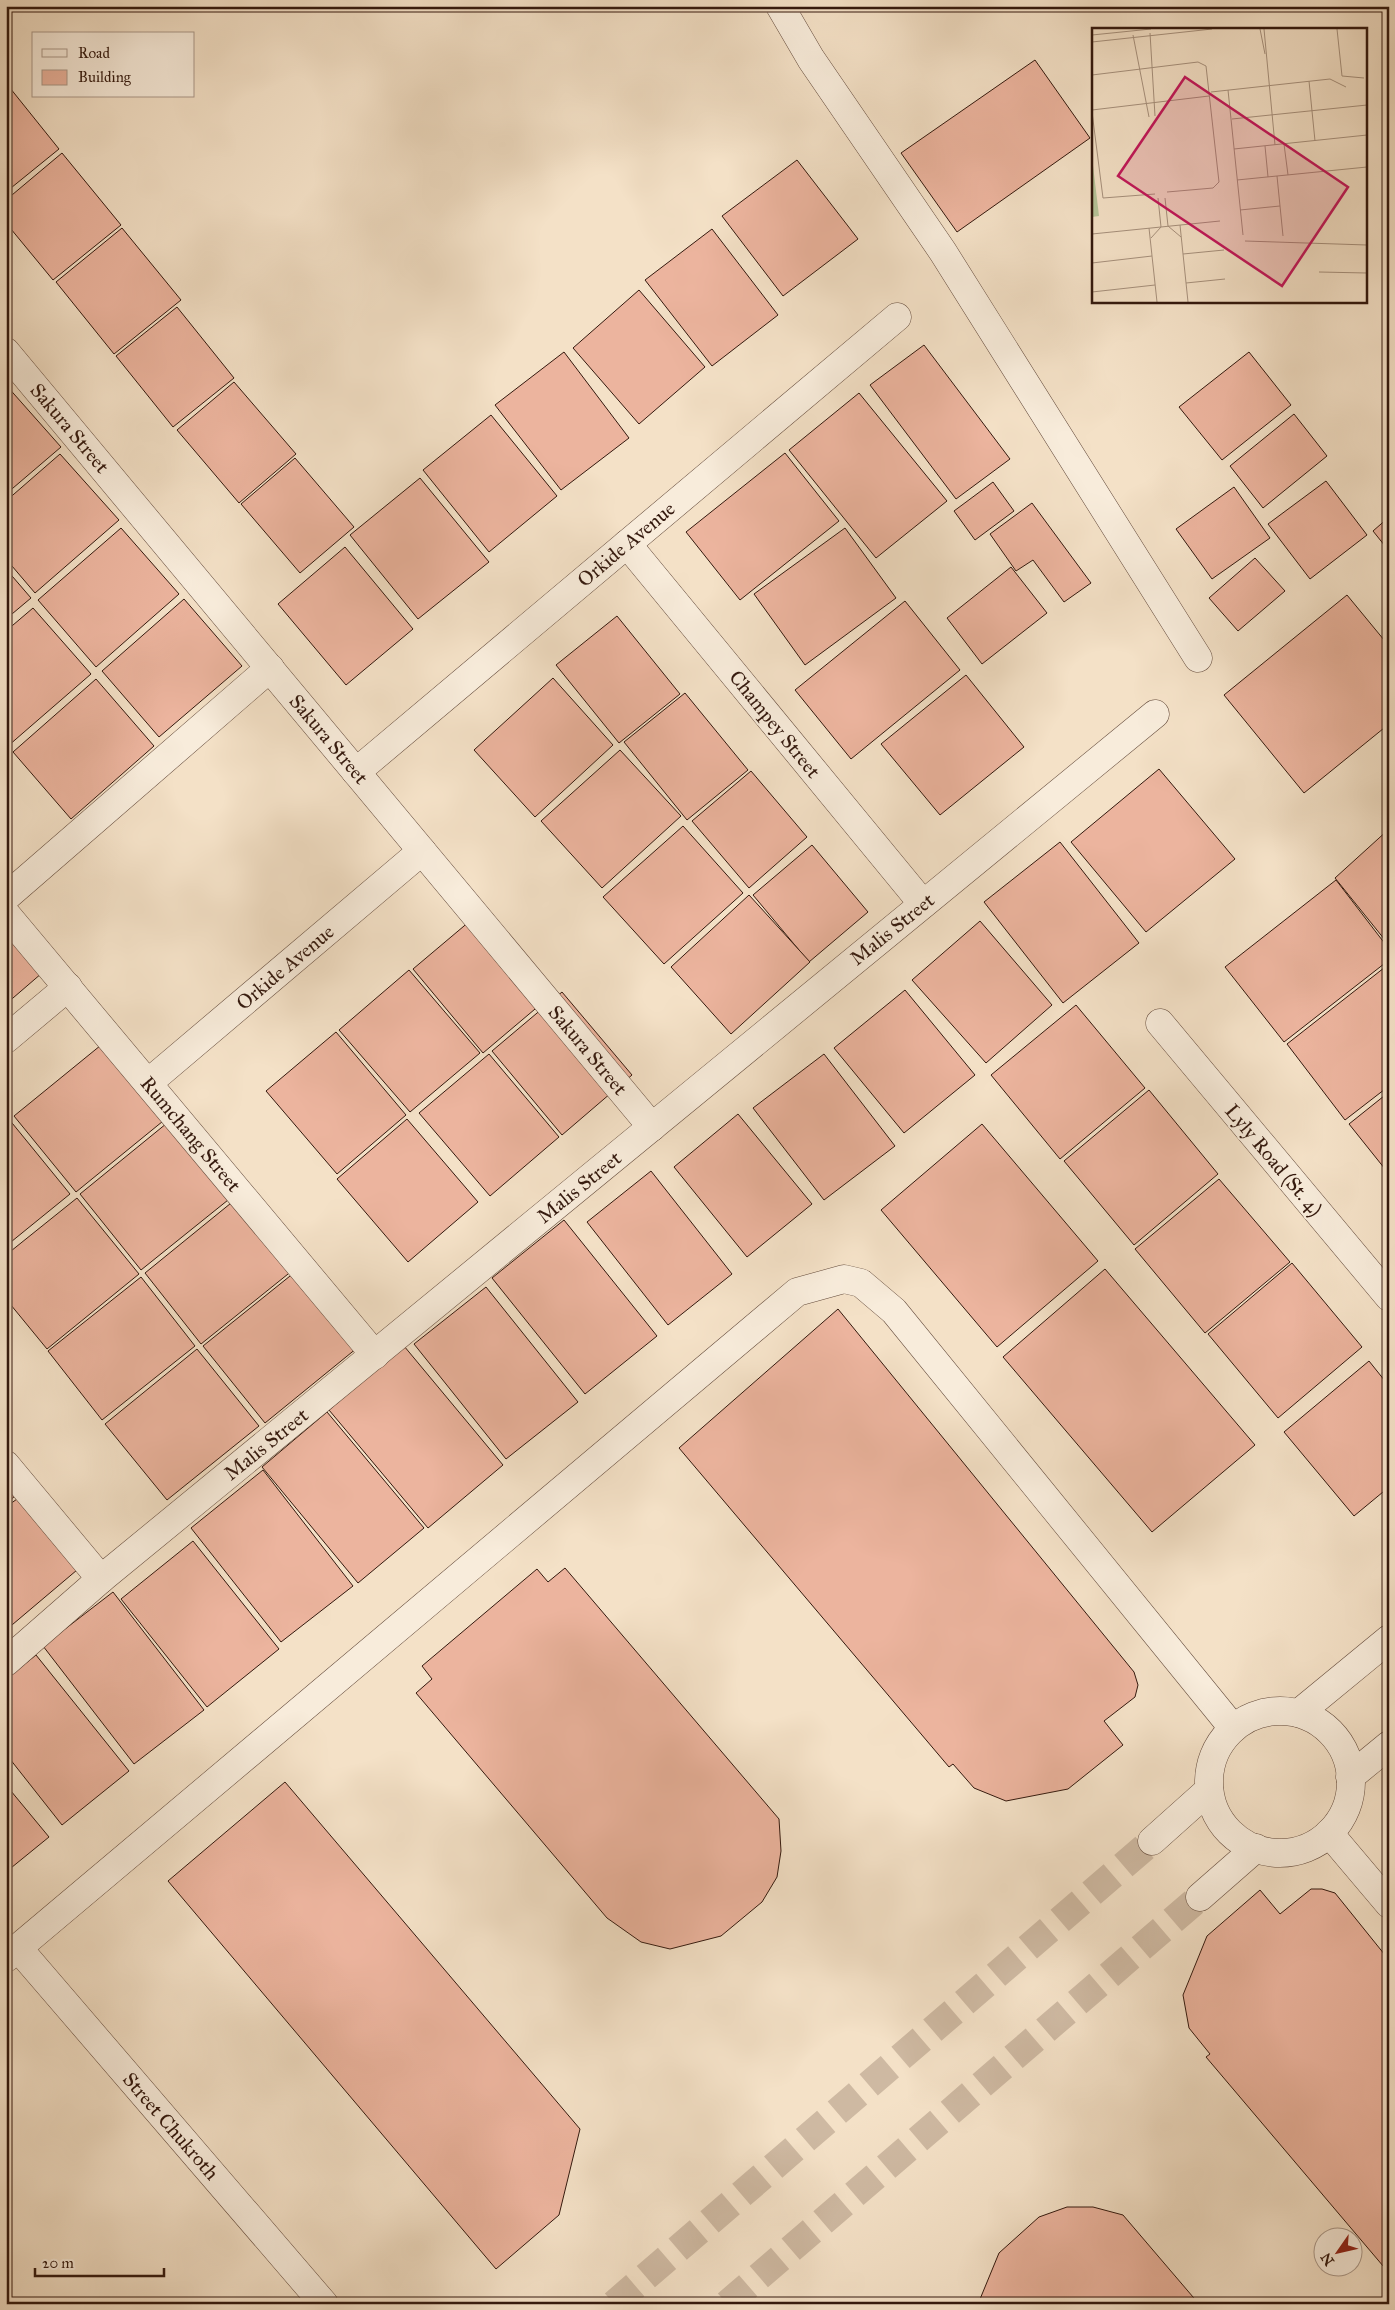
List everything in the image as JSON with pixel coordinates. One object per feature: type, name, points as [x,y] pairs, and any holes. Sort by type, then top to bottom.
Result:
[{"type":"street","points":[[780,6],[811,59],[943,252],[1198,658]]},
{"type":"street","name":"Orkide Avenue","points":[[356,772],[897,317]]},
{"type":"street","name":"Sakura Street","points":[[6,352],[652,1127]]},
{"type":"street","name":"Champey Street","points":[[627,544],[923,904]]},
{"type":"street","points":[[6,898],[270,668]]},
{"type":"street","name":"Malis Street","points":[[6,1662],[101,1579],[1155,714]]},
{"type":"street","name":"Orkide Avenue","points":[[148,1083],[422,850]]},
{"type":"street","name":"Rumchang Street","points":[[6,914],[375,1355]]},
{"type":"street","points":[[6,1039],[68,987]]},
{"type":"street","name":"Lyly Road (St. 4)","points":[[1160,1023],[1389,1297]]},
{"type":"street","points":[[12,1953],[797,1292],[844,1278],[861,1283],[894,1311],[1233,1728]]},
{"type":"street","points":[[6,1465],[101,1579]]},
{"type":"street","points":[[1299,1713],[1389,1640]]},
{"type":"street","points":[[1268,1712],[1299,1713],[1319,1724],[1336,1739],[1348,1760],[1351,1784],[1346,1808],[1329,1833],[1316,1844],[1294,1852],[1270,1853],[1247,1846],[1228,1832],[1216,1812],[1209,1790],[1210,1767],[1218,1745],[1233,1728],[1253,1716],[1268,1712]]},
{"type":"street","points":[[1350,1778],[1389,1745]]},
{"type":"street","points":[[1152,1841],[1209,1790]]},
{"type":"street","points":[[1329,1833],[1389,1904]]},
{"type":"street","points":[[1200,1897],[1256,1848]]},
{"type":"street","name":"Street Chukroth","points":[[12,1953],[324,2304]]},
{"type":"building","points":[[1035,60],[1090,138],[957,232],[901,153]]},
{"type":"building","points":[[6,83],[59,149],[6,192]]},
{"type":"building","points":[[62,153],[121,225],[53,280],[6,223],[6,200]]},
{"type":"building","points":[[797,160],[858,239],[783,296],[722,216]]},
{"type":"building","points":[[122,228],[181,300],[114,354],[56,282]]},
{"type":"building","points":[[712,229],[778,315],[712,366],[645,280]]},
{"type":"building","points":[[639,290],[705,367],[639,424],[573,348]]},
{"type":"building","points":[[177,307],[234,378],[173,427],[116,356]]},
{"type":"building","points":[[924,345],[1010,459],[956,499],[870,385]]},
{"type":"building","points":[[564,352],[629,438],[561,490],[495,405]]},
{"type":"building","points":[[1249,352],[1291,405],[1222,460],[1179,407]]},
{"type":"building","points":[[234,382],[296,454],[239,503],[177,430]]},
{"type":"building","points":[[6,385],[61,447],[6,494]]},
{"type":"building","points":[[859,393],[947,501],[876,558],[789,450]]},
{"type":"building","points":[[1294,414],[1327,456],[1263,508],[1230,466]]},
{"type":"building","points":[[491,415],[557,496],[489,552],[423,470]]},
{"type":"building","points":[[785,453],[839,521],[740,600],[686,532]]},
{"type":"building","points":[[60,454],[119,520],[35,593],[6,559],[6,501]]},
{"type":"building","points":[[295,458],[354,527],[300,573],[241,504]]},
{"type":"building","points":[[420,478],[489,562],[418,619],[350,535]]},
{"type":"building","points":[[1326,481],[1367,535],[1310,579],[1268,524]]},
{"type":"building","points":[[993,482],[1014,511],[975,540],[954,511]]},
{"type":"building","points":[[1234,487],[1270,538],[1212,579],[1176,529]]},
{"type":"building","points":[[1032,503],[1091,583],[1064,602],[1033,560],[1016,571],[990,534]]},
{"type":"building","points":[[1389,517],[1389,551],[1373,531]]},
{"type":"building","points":[[121,528],[179,594],[96,667],[38,600]]},
{"type":"building","points":[[845,528],[896,598],[805,665],[754,594]]},
{"type":"building","points":[[345,547],[413,629],[346,685],[278,604]]},
{"type":"building","points":[[1255,558],[1285,591],[1238,631],[1209,598]]},
{"type":"building","points":[[1011,567],[1047,613],[982,664],[947,618]]},
{"type":"building","points":[[6,569],[31,598],[6,619]]},
{"type":"building","points":[[1347,595],[1389,646],[1389,724],[1304,793],[1224,695]]},
{"type":"building","points":[[184,599],[242,666],[159,737],[102,671]]},
{"type":"building","points":[[905,601],[960,670],[851,759],[795,690]]},
{"type":"building","points":[[33,608],[91,674],[8,746],[6,744],[6,631]]},
{"type":"building","points":[[617,616],[680,694],[619,743],[556,665]]},
{"type":"building","points":[[966,675],[1024,747],[940,815],[881,744]]},
{"type":"building","points":[[553,678],[613,745],[535,817],[474,750]]},
{"type":"building","points":[[96,679],[154,746],[71,819],[13,752]]},
{"type":"building","points":[[685,693],[748,770],[687,820],[624,742]]},
{"type":"building","points":[[620,750],[681,816],[602,888],[541,821]]},
{"type":"building","points":[[1159,769],[1235,859],[1146,932],[1071,842]]},
{"type":"building","points":[[751,771],[807,837],[749,888],[692,821]]},
{"type":"building","points":[[683,826],[743,893],[664,964],[603,897]]},
{"type":"building","points":[[1389,829],[1389,945],[1335,878]]},
{"type":"building","points":[[1060,842],[1139,943],[1063,1003],[984,902]]},
{"type":"building","points":[[812,845],[868,912],[809,962],[753,895]]},
{"type":"building","points":[[1336,880],[1389,949],[1389,960],[1284,1042],[1225,967]]},
{"type":"building","points":[[749,895],[810,962],[731,1034],[671,967]]},
{"type":"building","points":[[483,910],[554,993],[483,1053],[413,969]]},
{"type":"building","points":[[980,921],[1052,1005],[986,1063],[912,980]]},
{"type":"building","points":[[6,932],[42,973],[6,1004]]},
{"type":"building","points":[[1389,964],[1389,1086],[1345,1120],[1287,1044]]},
{"type":"building","points":[[409,970],[480,1053],[410,1112],[339,1030]]},
{"type":"building","points":[[905,990],[975,1075],[904,1133],[834,1048]]},
{"type":"building","points":[[562,992],[632,1075],[562,1135],[492,1051]]},
{"type":"building","points":[[1076,1005],[1145,1088],[1060,1159],[991,1075]]},
{"type":"building","points":[[336,1032],[406,1115],[337,1174],[266,1091]]},
{"type":"building","points":[[106,1041],[168,1117],[76,1192],[14,1116]]},
{"type":"building","points":[[489,1054],[559,1137],[490,1196],[419,1113]]},
{"type":"building","points":[[824,1054],[895,1146],[824,1200],[753,1108]]},
{"type":"building","points":[[1149,1090],[1218,1174],[1134,1245],[1064,1161]]},
{"type":"building","points":[[1389,1092],[1389,1174],[1349,1124]]},
{"type":"building","points":[[738,1114],[812,1204],[747,1257],[674,1167]]},
{"type":"building","points":[[8,1118],[70,1194],[6,1246],[6,1119]]},
{"type":"building","points":[[172,1119],[233,1196],[141,1270],[80,1194]]},
{"type":"building","points":[[407,1119],[478,1202],[408,1262],[337,1179]]},
{"type":"building","points":[[982,1124],[1098,1261],[997,1347],[881,1210]]},
{"type":"building","points":[[651,1171],[732,1274],[668,1325],[587,1222]]},
{"type":"building","points":[[1219,1179],[1290,1262],[1205,1333],[1135,1249]]},
{"type":"building","points":[[77,1198],[139,1274],[47,1349],[6,1299],[6,1255]]},
{"type":"building","points":[[236,1199],[293,1270],[201,1344],[145,1273]]},
{"type":"building","points":[[564,1220],[657,1336],[585,1394],[492,1278]]},
{"type":"building","points":[[1292,1263],[1362,1347],[1278,1418],[1208,1334]]},
{"type":"building","points":[[1105,1269],[1255,1445],[1152,1532],[1003,1357]]},
{"type":"building","points":[[295,1272],[357,1348],[265,1423],[203,1346]]},
{"type":"building","points":[[141,1277],[195,1346],[102,1420],[48,1351]]},
{"type":"building","points":[[486,1287],[578,1402],[506,1459],[414,1344]]},
{"type":"building","points":[[838,1309],[1134,1672],[1138,1685],[1135,1697],[1104,1721],[1123,1745],[1068,1789],[1006,1801],[974,1788],[953,1764],[949,1767],[679,1448]]},
{"type":"building","points":[[404,1346],[503,1465],[428,1528],[329,1410]]},
{"type":"building","points":[[197,1349],[259,1426],[167,1500],[105,1424]]},
{"type":"building","points":[[1369,1361],[1389,1386],[1389,1487],[1354,1516],[1284,1432]]},
{"type":"building","points":[[327,1412],[424,1528],[358,1583],[262,1467]]},
{"type":"building","points":[[263,1470],[353,1586],[281,1642],[191,1528]]},
{"type":"building","points":[[6,1484],[16,1495],[6,1504]]},
{"type":"building","points":[[17,1499],[77,1570],[6,1630],[6,1507]]},
{"type":"building","points":[[193,1541],[279,1649],[207,1707],[121,1599]]},
{"type":"building","points":[[565,1568],[779,1819],[781,1851],[777,1877],[762,1902],[721,1936],[670,1949],[641,1942],[607,1918],[416,1693],[432,1679],[422,1666],[537,1569],[548,1582]]},
{"type":"building","points":[[113,1592],[204,1710],[134,1764],[43,1646]]},
{"type":"building","points":[[36,1655],[129,1771],[62,1825],[6,1754],[6,1679]]},
{"type":"building","points":[[285,1782],[580,2129],[559,2215],[496,2269],[168,1881]]},
{"type":"building","points":[[6,1785],[49,1837],[6,1872]]},
{"type":"building","points":[[1311,1889],[1322,1889],[1335,1893],[1389,1960],[1389,2273],[1362,2241],[1362,2228],[1351,2228],[1206,2057],[1210,2054],[1189,2028],[1183,1995],[1207,1936],[1260,1890],[1280,1914]]},
{"type":"building","points":[[1067,2207],[1093,2207],[1123,2215],[1199,2304],[978,2304],[999,2253],[1039,2217]]},
{"type":"tunnel","points":[[614,2304],[1152,1841]]},
{"type":"tunnel","points":[[727,2304],[1200,1897]]}]
